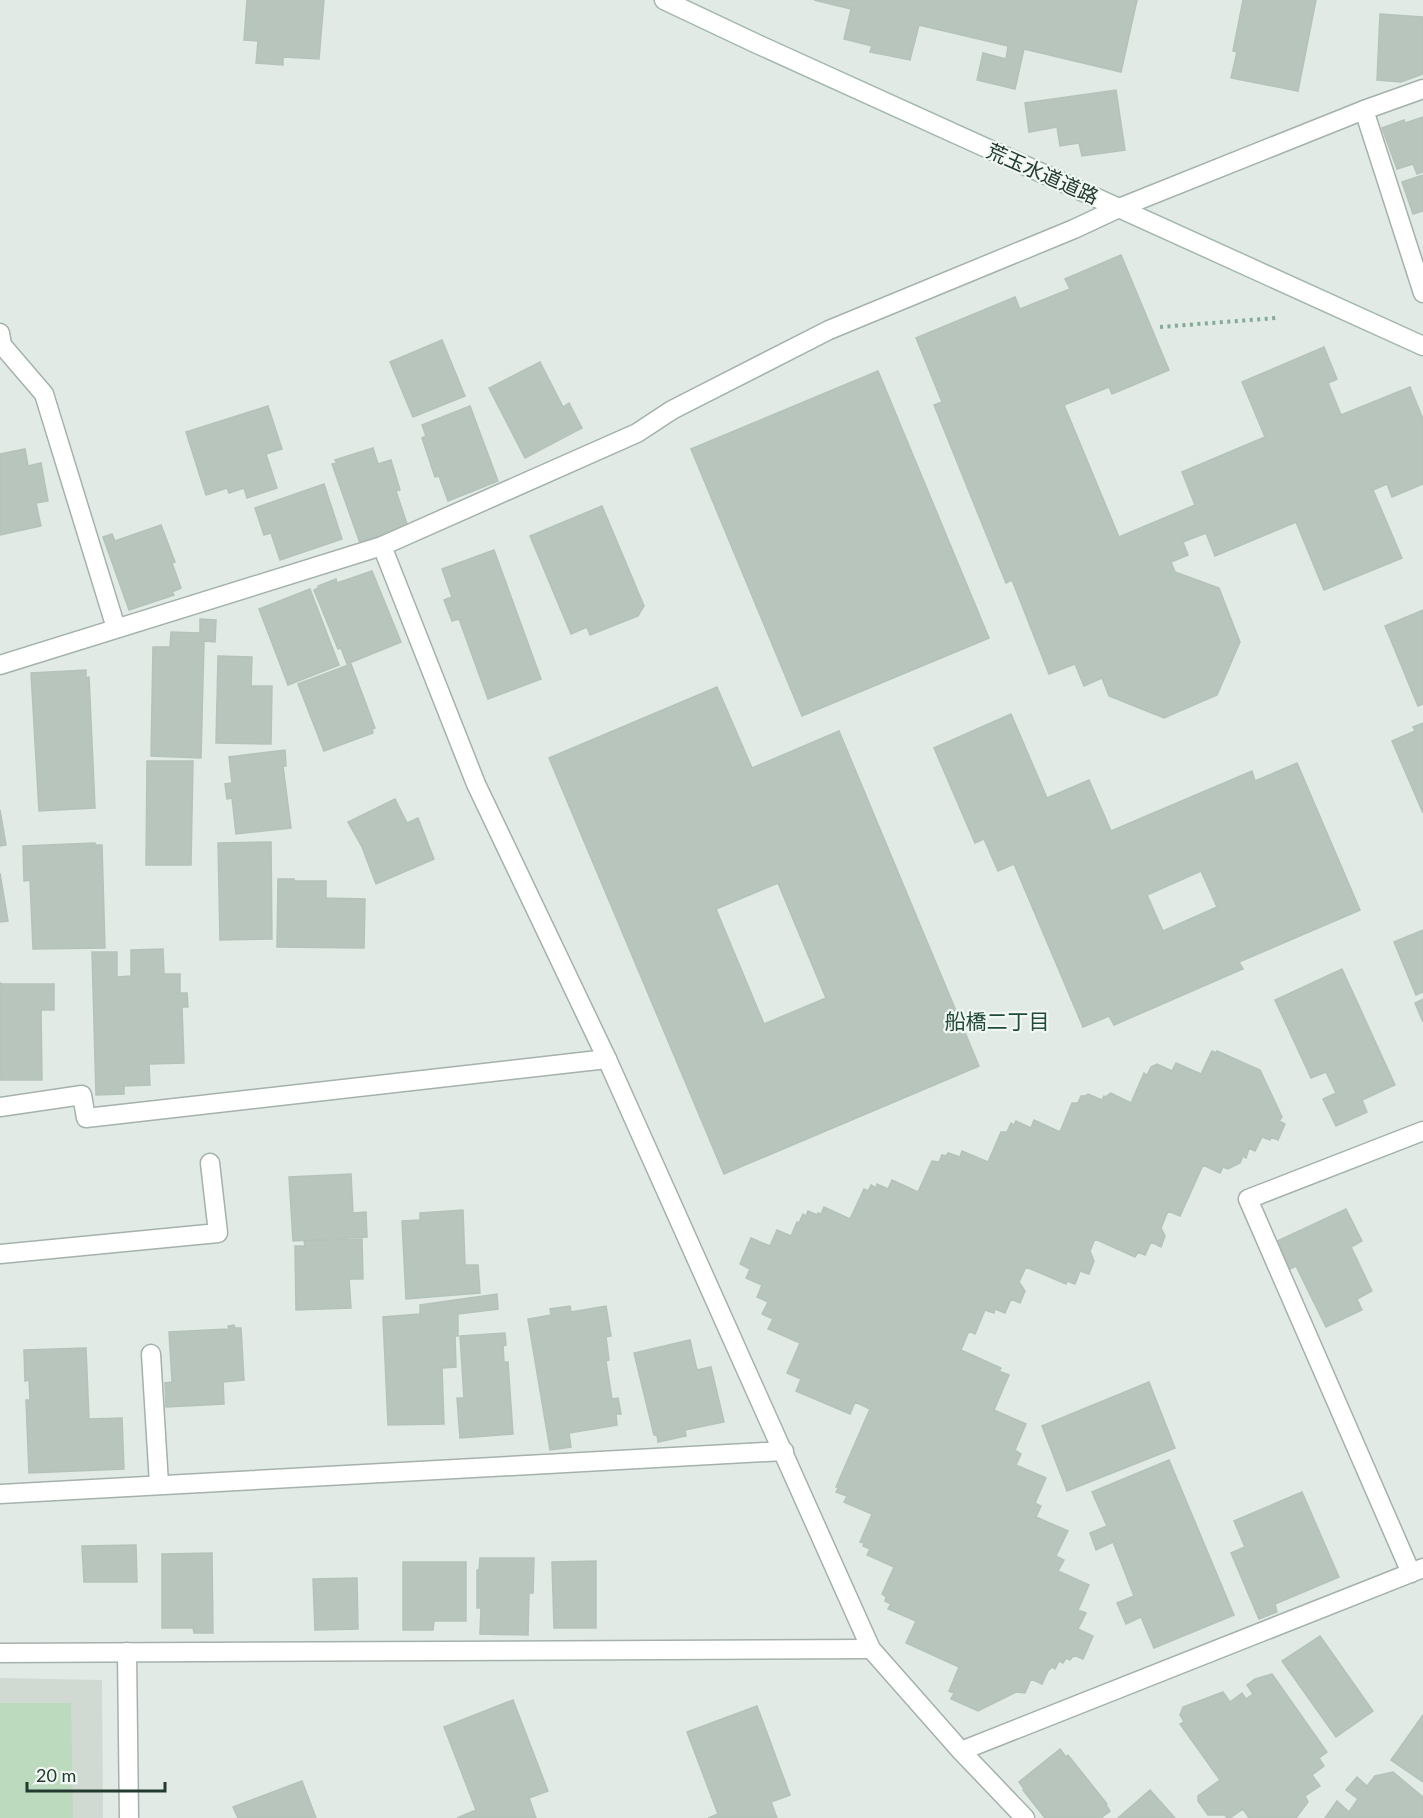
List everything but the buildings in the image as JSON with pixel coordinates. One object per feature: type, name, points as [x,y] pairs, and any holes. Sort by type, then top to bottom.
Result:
[{"type":"street","name":"荒玉水道道路","points":[[664,0],[1423,346]]},
{"type":"street","points":[[0,665],[382,546],[637,433],[672,410],[830,330],[1074,229],[1119,208],[1364,110],[1423,89]]},
{"type":"street","points":[[1364,110],[1423,293]]},
{"type":"street","points":[[0,333],[2,345],[44,394],[116,628]]},
{"type":"street","points":[[382,546],[476,784],[607,1059],[872,1649],[961,1751],[1025,1818]]},
{"type":"street","points":[[0,1107],[82,1095],[86,1118],[607,1059]]},
{"type":"street","points":[[961,1751],[1417,1571],[1248,1199],[1423,1131]]},
{"type":"street","points":[[0,1254],[218,1233],[210,1163]]},
{"type":"street","points":[[151,1354],[159,1484]]},
{"type":"street","points":[[0,1494],[784,1451]]},
{"type":"street","points":[[0,1653],[872,1649]]},
{"type":"street","points":[[127,1652],[129,1818]]},
{"type":"path","points":[[1160,327],[1279,317],[1300,290]]},
{"type":"shaded area","points":[[0,1678],[102,1680],[103,1818],[0,1818]]},
{"type":"green space","points":[[0,1703],[71,1703],[73,1818],[0,1818]]},
{"type":"district","name":"船橋二丁目","points":[[997,1020]]}]
